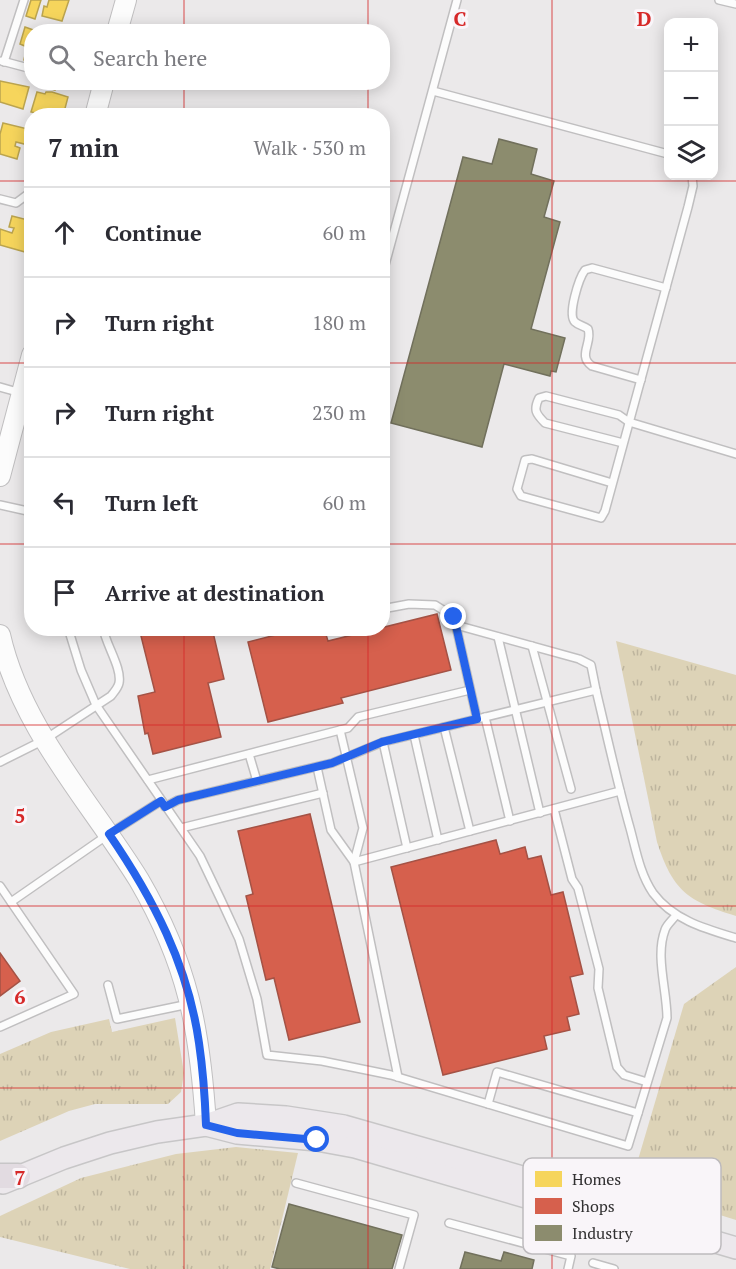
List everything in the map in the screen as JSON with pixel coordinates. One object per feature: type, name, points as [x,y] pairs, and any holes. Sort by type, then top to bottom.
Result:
[{"type":"main road","points":[[119,24],[126,0]]},
{"type":"main road","points":[[97,108],[102,90]]},
{"type":"main road","points":[[0,476],[24,383]]},
{"type":"main road","points":[[0,635],[10,671],[44,740],[140,880],[165,926],[183,972],[191,1004],[202,1064],[206,1125]]},
{"type":"main road","points":[[6,1179],[110,1143],[157,1132],[206,1125],[237,1133],[317,1140],[355,1148],[523,1196]]},
{"type":"main road","points":[[721,1244],[736,1248]]},
{"type":"lane","points":[[24,0],[2,61],[24,67]]},
{"type":"lane","points":[[390,247],[457,0]]},
{"type":"lane","points":[[719,0],[736,4]]},
{"type":"lane","points":[[433,91],[664,153]]},
{"type":"lane","points":[[612,483],[532,459],[525,460],[517,489],[521,496],[601,518],[605,511],[688,207],[692,180]]},
{"type":"lane","points":[[0,199],[16,203],[24,197]]},
{"type":"lane","points":[[640,380],[587,363],[585,356],[590,334],[588,329],[575,323],[572,318],[581,276],[585,270],[592,268],[666,288]]},
{"type":"lane","points":[[0,387],[21,393]]},
{"type":"lane","points":[[623,443],[545,423],[536,414],[535,405],[539,398],[546,396],[619,416],[629,422],[736,454]]},
{"type":"lane","points":[[0,505],[24,510]]},
{"type":"lane","points":[[390,608],[409,604],[435,605],[454,617],[470,690],[481,718],[510,821]]},
{"type":"lane","points":[[456,625],[579,659],[591,666],[640,866],[653,893],[676,915],[699,927],[736,939]]},
{"type":"lane","points":[[70,636],[81,670],[96,705],[200,856],[239,939],[257,999],[267,1055],[322,1061],[398,1077],[628,1146],[667,1018],[667,998],[661,959],[662,942],[666,927],[676,915]]},
{"type":"lane","points":[[0,762],[44,740],[111,696],[119,685],[119,672],[105,636]]},
{"type":"lane","points":[[498,636],[540,813]]},
{"type":"lane","points":[[532,646],[571,789]]},
{"type":"lane","points":[[148,780],[348,728],[357,717],[470,690]]},
{"type":"lane","points":[[11,902],[109,834],[163,804],[316,767],[382,742],[596,690]]},
{"type":"lane","points":[[444,727],[470,831]]},
{"type":"lane","points":[[340,730],[363,828],[354,862]]},
{"type":"lane","points":[[414,735],[438,840]]},
{"type":"lane","points":[[382,742],[407,848]]},
{"type":"lane","points":[[249,754],[256,782]]},
{"type":"lane","points":[[316,767],[331,830],[354,862],[398,1077]]},
{"type":"lane","points":[[354,862],[620,791]]},
{"type":"lane","points":[[181,828],[323,793]]},
{"type":"lane","points":[[554,809],[599,969],[598,988],[617,1067],[624,1075],[647,1082]]},
{"type":"lane","points":[[0,886],[74,994],[0,1026]]},
{"type":"lane","points":[[108,985],[117,1019],[191,1004]]},
{"type":"lane","points":[[488,1104],[497,1072],[638,1113]]},
{"type":"lane","points":[[296,1183],[414,1215],[399,1269]]},
{"type":"lane","points":[[449,1223],[523,1243]]},
{"type":"lane","points":[[564,1254],[571,1256],[568,1269]]},
{"type":"lane","points":[[593,1263],[614,1269]]},
{"type":"green space","points":[[616,641],[736,675],[736,916],[705,905],[684,892],[669,872],[663,859],[657,842]]},
{"type":"green space","points":[[736,967],[736,1220],[721,1215],[721,1158],[639,1158],[684,1004]]},
{"type":"green space","points":[[175,1018],[184,1073],[181,1092],[168,1104],[95,1104],[69,1111],[0,1141],[0,1054],[51,1032],[109,1019],[112,1032]]},
{"type":"green space","points":[[236,1147],[298,1153],[270,1269],[130,1269],[0,1237],[0,1216],[81,1178],[176,1154]]},
{"type":"building: Homes","points":[[31,0],[41,0],[35,19],[26,16]]},
{"type":"building: Homes","points":[[49,0],[69,0],[62,21],[42,16],[44,6],[47,7]]},
{"type":"building: Homes","points":[[24,30],[24,46],[20,44]]},
{"type":"building: Homes","points":[[0,81],[24,86],[24,90],[28,90],[23,109],[0,102]]},
{"type":"building: Homes","points":[[37,92],[45,94],[52,92],[68,97],[65,108],[32,108]]},
{"type":"building: Homes","points":[[3,123],[24,128],[24,144],[16,142],[15,146],[20,148],[17,159],[0,154],[0,134]]},
{"type":"building: Homes","points":[[12,216],[24,219],[24,252],[0,245],[0,229],[12,233],[14,228],[9,227]]},
{"type":"building: Shops","points":[[437,614],[451,670],[341,698],[343,703],[268,722],[248,642],[272,636],[326,636],[328,641],[348,636],[390,636],[390,626]]},
{"type":"building: Shops","points":[[141,636],[214,636],[224,679],[208,683],[221,737],[153,754],[148,733],[145,734],[138,696],[155,692]]},
{"type":"building: Shops","points":[[310,814],[360,1022],[289,1040],[274,978],[266,980],[246,896],[253,894],[238,831]]},
{"type":"building: Shops","points":[[496,840],[500,854],[525,847],[528,859],[541,856],[551,895],[563,892],[583,974],[570,977],[579,1014],[567,1017],[570,1030],[544,1036],[547,1049],[443,1075],[391,867]]},
{"type":"building: Shops","points":[[0,953],[20,981],[0,996]]},
{"type":"building: Industry","points":[[499,139],[537,149],[531,174],[554,181],[544,217],[560,222],[531,329],[565,338],[556,372],[551,371],[550,376],[504,364],[482,447],[391,423],[463,157],[492,164]]},
{"type":"building: Industry","points":[[289,1204],[402,1235],[392,1269],[280,1269],[272,1267]]},
{"type":"building: Industry","points":[[465,1252],[501,1261],[504,1252],[534,1260],[532,1269],[460,1269]]},
{"type":"route","points":[[317,1140],[237,1133],[206,1125],[199,1041],[183,972],[165,926],[140,880],[109,834],[161,801],[165,807],[178,800],[332,763],[382,742],[477,719],[454,617]]}]
